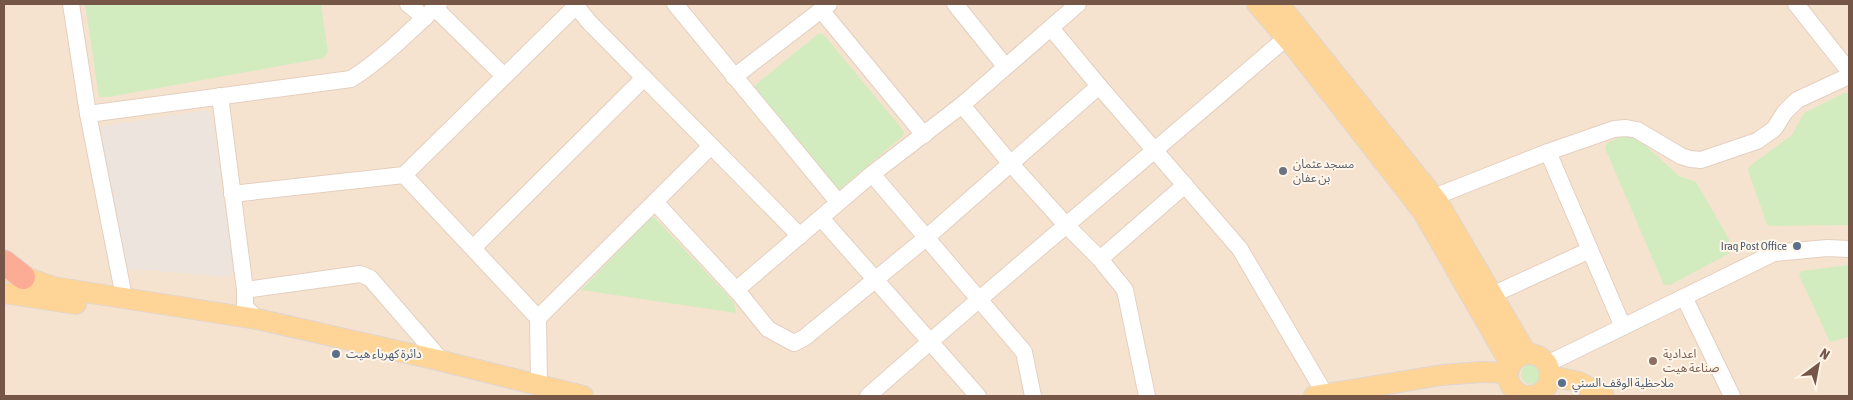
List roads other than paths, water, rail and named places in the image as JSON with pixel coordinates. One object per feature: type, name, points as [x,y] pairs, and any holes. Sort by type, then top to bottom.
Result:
[{"type":"highway","points":[[4,262],[14,273]]},
{"type":"main road","points":[[1257,4],[1423,212],[1528,396],[1545,382],[1579,382],[1604,396]]},
{"type":"main road","points":[[1279,4],[1434,197],[1492,295],[1516,376]]},
{"type":"main road","points":[[14,273],[53,287],[257,319],[442,361],[573,395]]},
{"type":"main road","points":[[4,293],[86,305],[203,310]]},
{"type":"main road","points":[[1319,395],[1365,392],[1442,376],[1481,372],[1516,376],[1538,356],[1545,382]]},
{"type":"street","points":[[71,4],[88,114],[124,297]]},
{"type":"street","points":[[408,4],[433,10],[504,76]]},
{"type":"street","points":[[675,4],[838,202]]},
{"type":"street","points":[[955,4],[1006,66]]},
{"type":"street","points":[[736,290],[872,174],[962,105],[1078,4]]},
{"type":"street","points":[[1796,4],[1849,72]]},
{"type":"street","points":[[232,194],[404,175],[577,5],[590,22],[644,78],[800,236]]},
{"type":"street","points":[[734,77],[825,7],[924,135]]},
{"type":"street","points":[[88,114],[351,79],[389,52],[433,10]]},
{"type":"street","points":[[1051,28],[1240,248],[1319,395]]},
{"type":"street","points":[[868,396],[1286,38]]},
{"type":"street","points":[[1434,197],[1548,152],[1614,129],[1626,128],[1637,130],[1681,156],[1690,160],[1701,160],[1757,141],[1774,129],[1785,112],[1796,100],[1849,76]]},
{"type":"street","points":[[473,248],[644,78]]},
{"type":"street","points":[[655,202],[736,290],[768,329],[794,343],[804,338],[926,238],[1099,86]]},
{"type":"street","points":[[220,96],[246,290],[245,307],[257,319]]},
{"type":"street","points":[[962,105],[1067,226],[1100,259],[1125,290],[1147,396]]},
{"type":"street","points":[[538,318],[711,146]]},
{"type":"street","points":[[1548,152],[1623,327]]},
{"type":"street","points":[[872,174],[1024,352],[1034,396]]},
{"type":"street","points":[[404,175],[538,318],[539,385]]},
{"type":"street","points":[[1100,259],[1185,185]]},
{"type":"street","points":[[821,218],[978,396]]},
{"type":"street","points":[[1545,382],[1623,327],[1774,253],[1826,248],[1847,249]]},
{"type":"street","points":[[1492,295],[1590,250]]},
{"type":"street","points":[[246,290],[360,274],[370,278],[442,361]]},
{"type":"street","points":[[1684,297],[1732,396]]},
{"type":"place","name":"مسجد عثمان بن عفان","points":[[1283,171]]},
{"type":"place","name":"Iraq Post Office","points":[[1797,246]]},
{"type":"place","name":"دائرة كهرباء هيت","points":[[336,354]]},
{"type":"place","name":"اعدادية صناعة هيت","points":[[1653,361]]},
{"type":"place","name":"ملاحظية الوقف السني","points":[[1562,383]]}]
